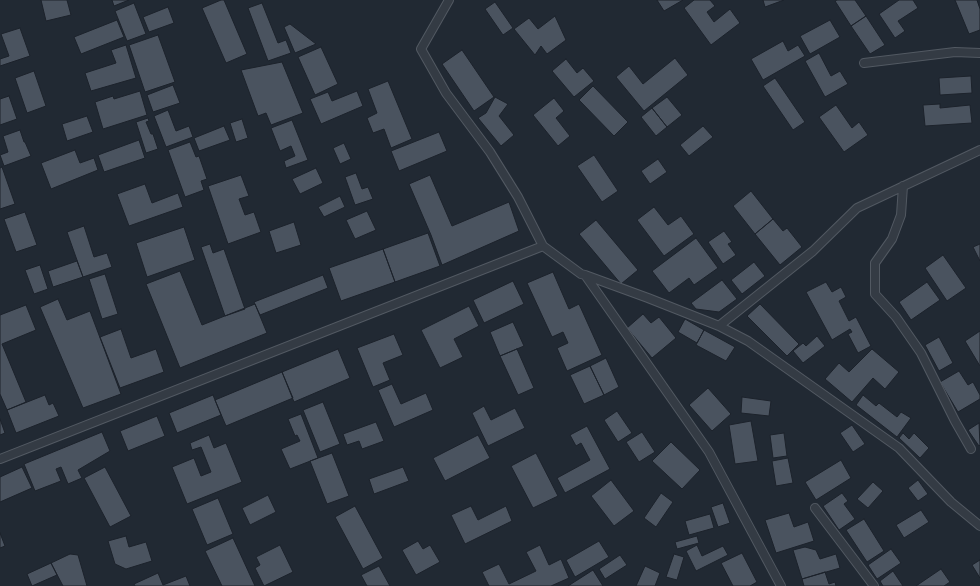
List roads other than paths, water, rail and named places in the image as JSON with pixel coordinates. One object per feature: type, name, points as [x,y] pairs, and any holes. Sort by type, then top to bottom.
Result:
[{"type":"lane","points":[[449,0],[421,49],[446,93],[490,152],[518,197],[543,246],[581,274],[719,326],[748,341],[899,448],[951,502],[980,526]]},
{"type":"lane","points":[[864,62],[955,52],[980,53]]},
{"type":"lane","points":[[719,326],[813,251],[857,208],[980,150]]},
{"type":"lane","points":[[903,186],[901,215],[892,239],[875,263],[875,294],[896,317],[921,353],[955,421],[971,449]]},
{"type":"lane","points":[[0,459],[543,246]]},
{"type":"lane","points":[[585,275],[709,452],[780,586]]},
{"type":"lane","points":[[815,508],[874,586]]}]
